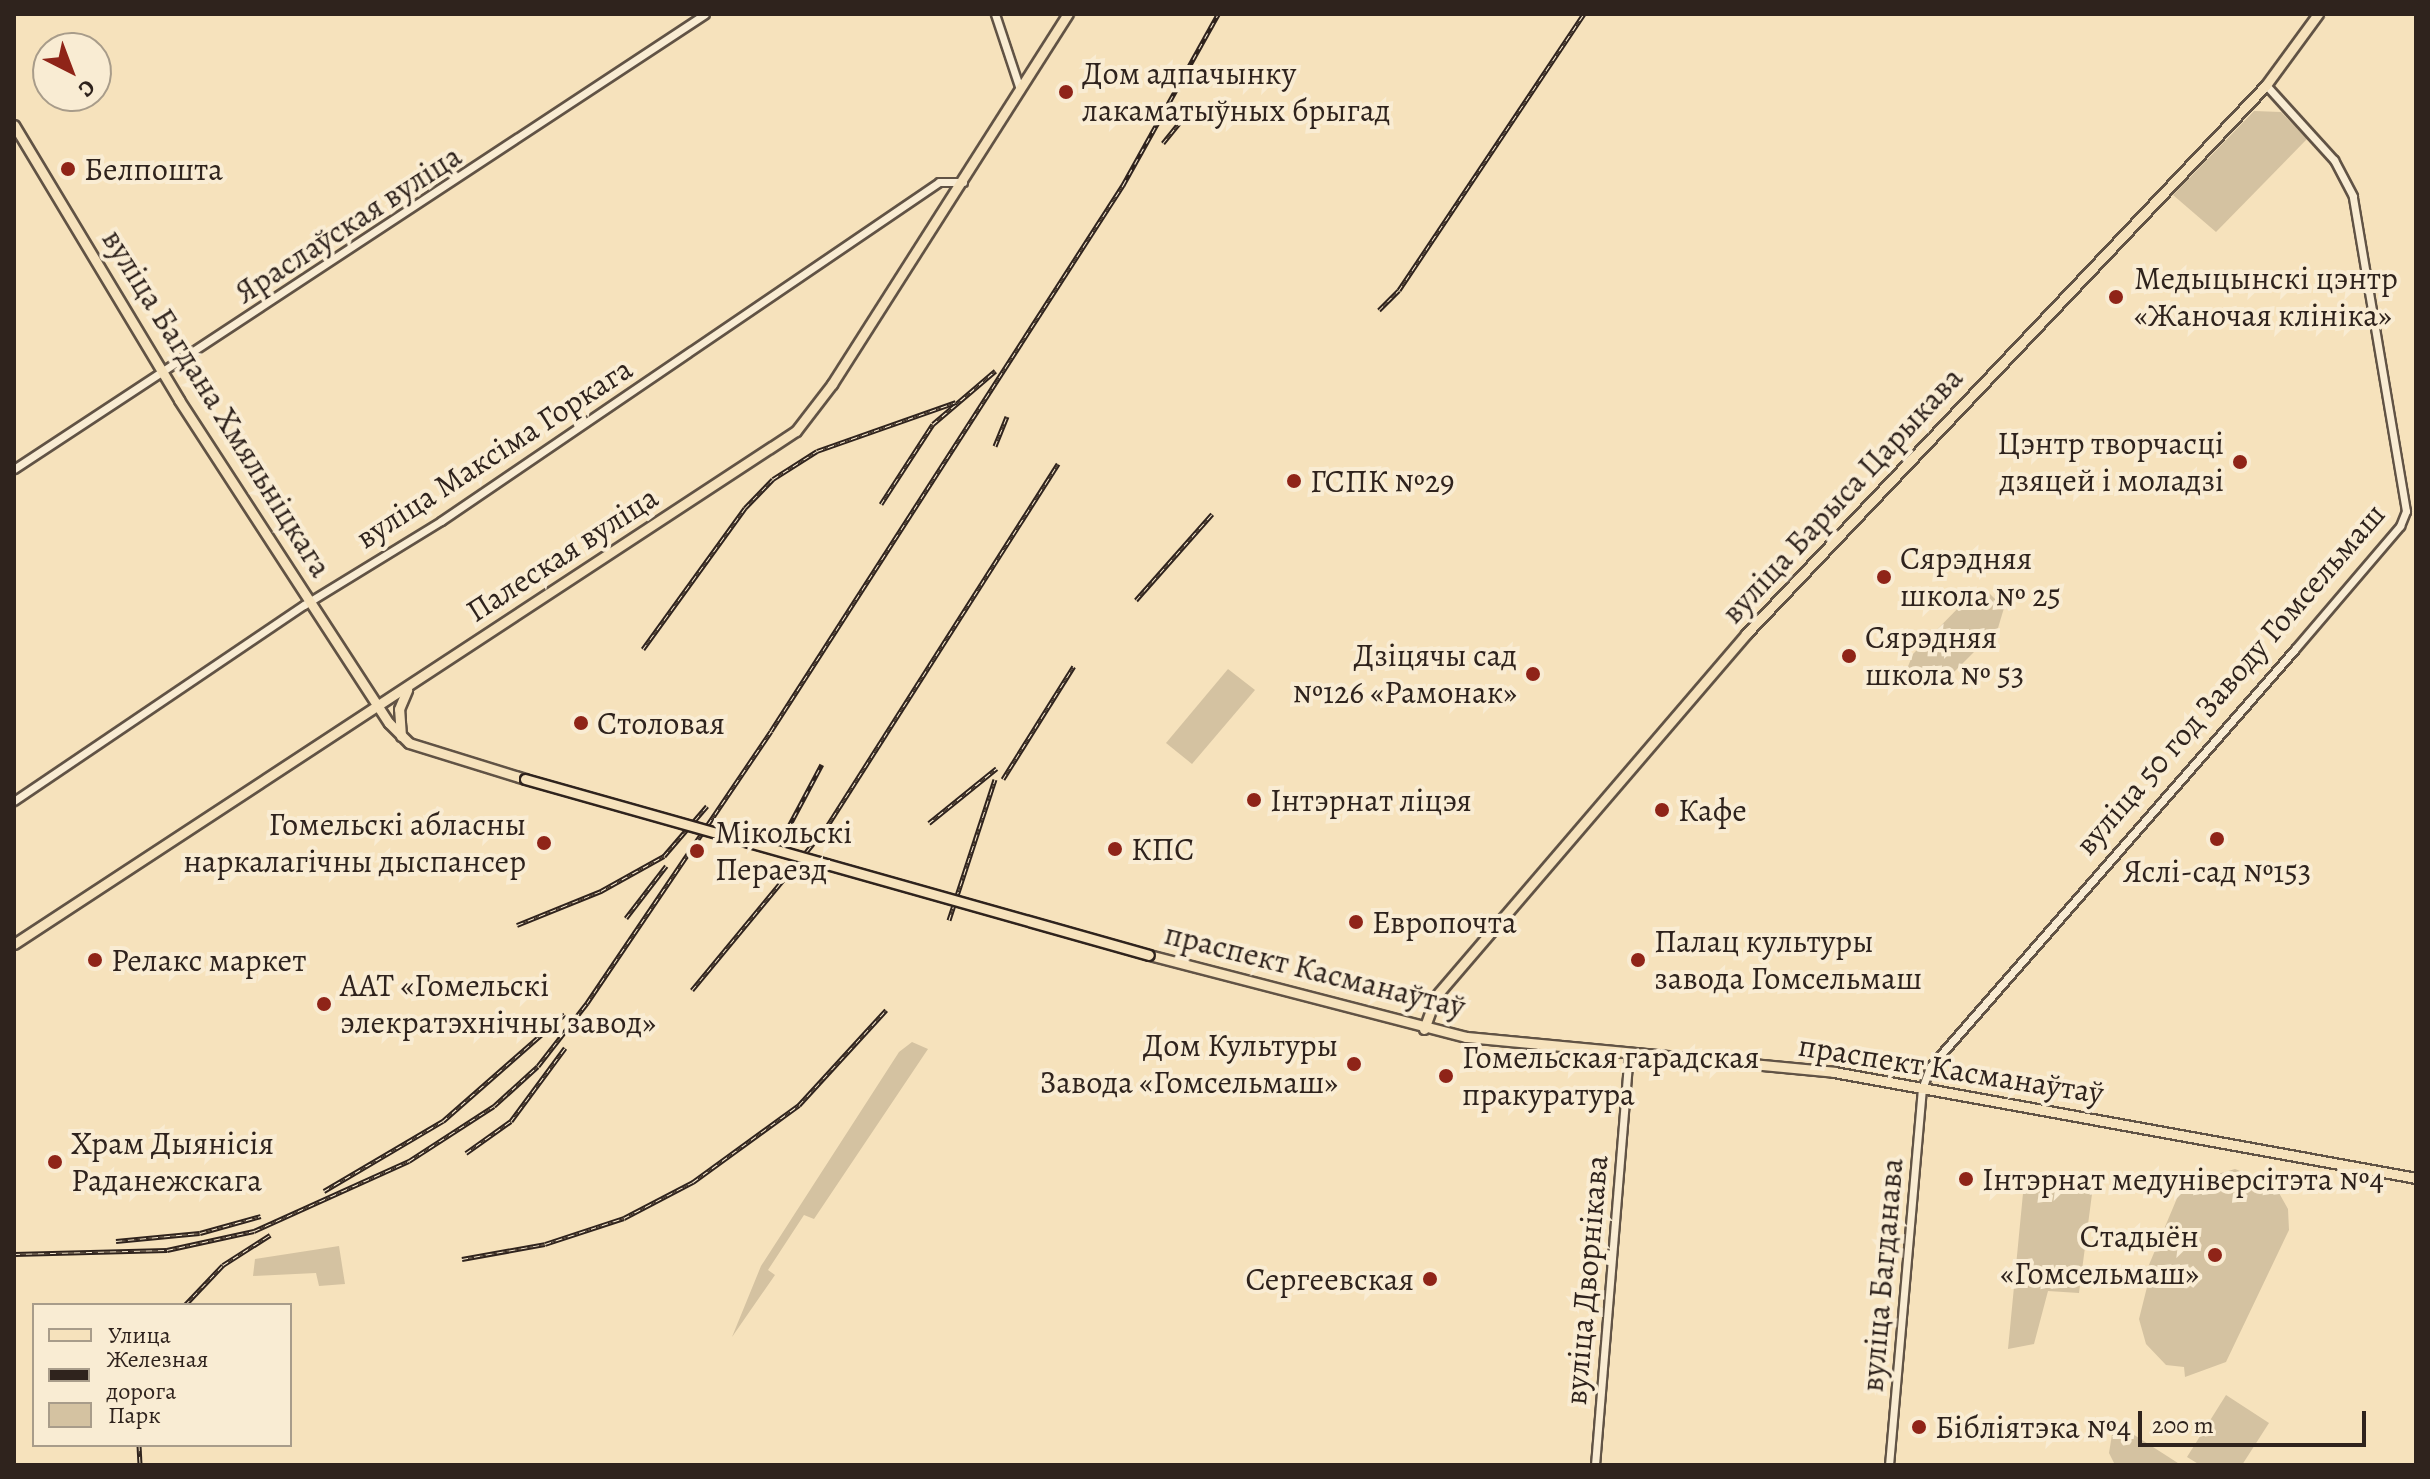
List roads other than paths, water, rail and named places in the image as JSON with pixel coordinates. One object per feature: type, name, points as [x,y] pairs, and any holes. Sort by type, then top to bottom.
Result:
[{"type":"main road","name":"Палеская вуліца","points":[[14,944],[796,431],[963,182],[1068,14]]},
{"type":"main road","name":"вуліца Барыса Царыкава","points":[[1424,1029],[1436,996],[1746,634],[2266,85],[2318,14]]},
{"type":"main road","name":"вуліца Багдана Хмяльніцкага","points":[[14,125],[163,372],[378,708]]},
{"type":"main road","points":[[401,736],[399,709],[410,685]]},
{"type":"main road","points":[[378,708],[401,736]]},
{"type":"main road","name":"праспект Касманаўтаў","points":[[401,736],[525,779],[1424,1029],[1834,1072],[2416,1178]]},
{"type":"street","name":"Яраслаўская вуліца","points":[[14,469],[705,14]]},
{"type":"street","points":[[995,14],[1020,89]]},
{"type":"street","name":"вуліца 50 год Заводу Гомсельмаш","points":[[1922,1089],[1950,1039],[2287,659],[2404,518],[2399,449],[2353,196],[2334,160],[2266,85]]},
{"type":"street","name":"вуліца Максіма Горкага","points":[[14,801],[311,602],[453,513],[939,182],[963,182]]},
{"type":"street","name":"вуліца Дворнікава","points":[[1595,1465],[1629,1052]]},
{"type":"street","name":"вуліца Багданава","points":[[1889,1465],[1922,1089]]},
{"type":"railway","points":[[14,1254],[167,1250],[254,1231],[409,1161],[494,1106],[538,1066],[587,1003],[771,731],[1123,185],[1218,14]]},
{"type":"railway","points":[[1379,310],[1399,290],[1584,14]]},
{"type":"railway","points":[[1163,143],[1188,112]]},
{"type":"railway","points":[[881,504],[933,424],[995,371]]},
{"type":"railway","points":[[643,649],[745,508],[773,479],[817,451],[956,402]]},
{"type":"railway","points":[[995,446],[1007,416]]},
{"type":"railway","points":[[692,990],[826,828],[1058,464]]},
{"type":"railway","points":[[1136,600],[1212,514]]},
{"type":"railway","points":[[1003,779],[1074,666]]},
{"type":"railway","points":[[788,828],[822,764]]},
{"type":"railway","points":[[929,823],[997,768]]},
{"type":"railway","points":[[949,920],[995,779]]},
{"type":"railway","points":[[517,925],[601,891],[664,856],[707,806]]},
{"type":"railway","points":[[626,918],[666,866]]},
{"type":"railway","points":[[462,1259],[545,1244],[624,1218],[693,1182],[799,1105],[886,1010]]},
{"type":"railway","points":[[324,1191],[443,1121],[565,1014]]},
{"type":"railway","points":[[466,1153],[511,1121],[565,1048]]},
{"type":"railway","points":[[116,1241],[200,1233],[261,1216]]},
{"type":"railway","points":[[187,1303],[223,1265],[270,1235]]},
{"type":"railway","points":[[139,1447],[140,1465]]},
{"type":"place","name":"Дом адпачынку лакаматыўных брыгад","points":[[1066,92]]},
{"type":"place","name":"Белпошта","points":[[68,169]]},
{"type":"place","name":"Медыцынскі цэнтр «Жаночая клініка»","points":[[2116,297]]},
{"type":"place","name":"Цэнтр творчасці дзяцей і моладзі","points":[[2240,462]]},
{"type":"place","name":"ГСПК №29","points":[[1294,481]]},
{"type":"place","name":"Сярэдняя школа № 25","points":[[1884,577]]},
{"type":"place","name":"Сярэдняя школа № 53","points":[[1849,656]]},
{"type":"place","name":"Дзіцячы сад №126 «Рамонак»","points":[[1533,674]]},
{"type":"place","name":"Столовая","points":[[581,723]]},
{"type":"place","name":"Інтэрнат ліцэя","points":[[1254,800]]},
{"type":"place","name":"Кафе","points":[[1662,810]]},
{"type":"place","name":"Яслі-сад №153","points":[[2217,839]]},
{"type":"place","name":"Гомельскі абласны наркалагічны дыспансер","points":[[544,843]]},
{"type":"place","name":"КПС","points":[[1115,849]]},
{"type":"place","name":"Мікольскі Пераезд","points":[[697,851]]},
{"type":"place","name":"Европочта","points":[[1356,922]]},
{"type":"place","name":"Релакс маркет","points":[[95,960]]},
{"type":"place","name":"Палац культуры завода Гомсельмаш","points":[[1638,960]]},
{"type":"place","name":"ААТ «Гомельскі элекратэхнічны завод»","points":[[324,1004]]},
{"type":"place","name":"Дом Культуры Завода «Гомсельмаш»","points":[[1354,1064]]},
{"type":"place","name":"Гомельская гарадская пракуратура","points":[[1446,1076]]},
{"type":"place","name":"Храм Дыянісія Раданежскага","points":[[55,1162]]},
{"type":"place","name":"Інтэрнат медуніверсітэта №4","points":[[1966,1179]]},
{"type":"place","name":"Стадыён «Гомсельмаш»","points":[[2215,1255]]},
{"type":"place","name":"Сергеевская","points":[[1430,1279]]},
{"type":"place","name":"Бібліятэка №4","points":[[1919,1427]]}]
